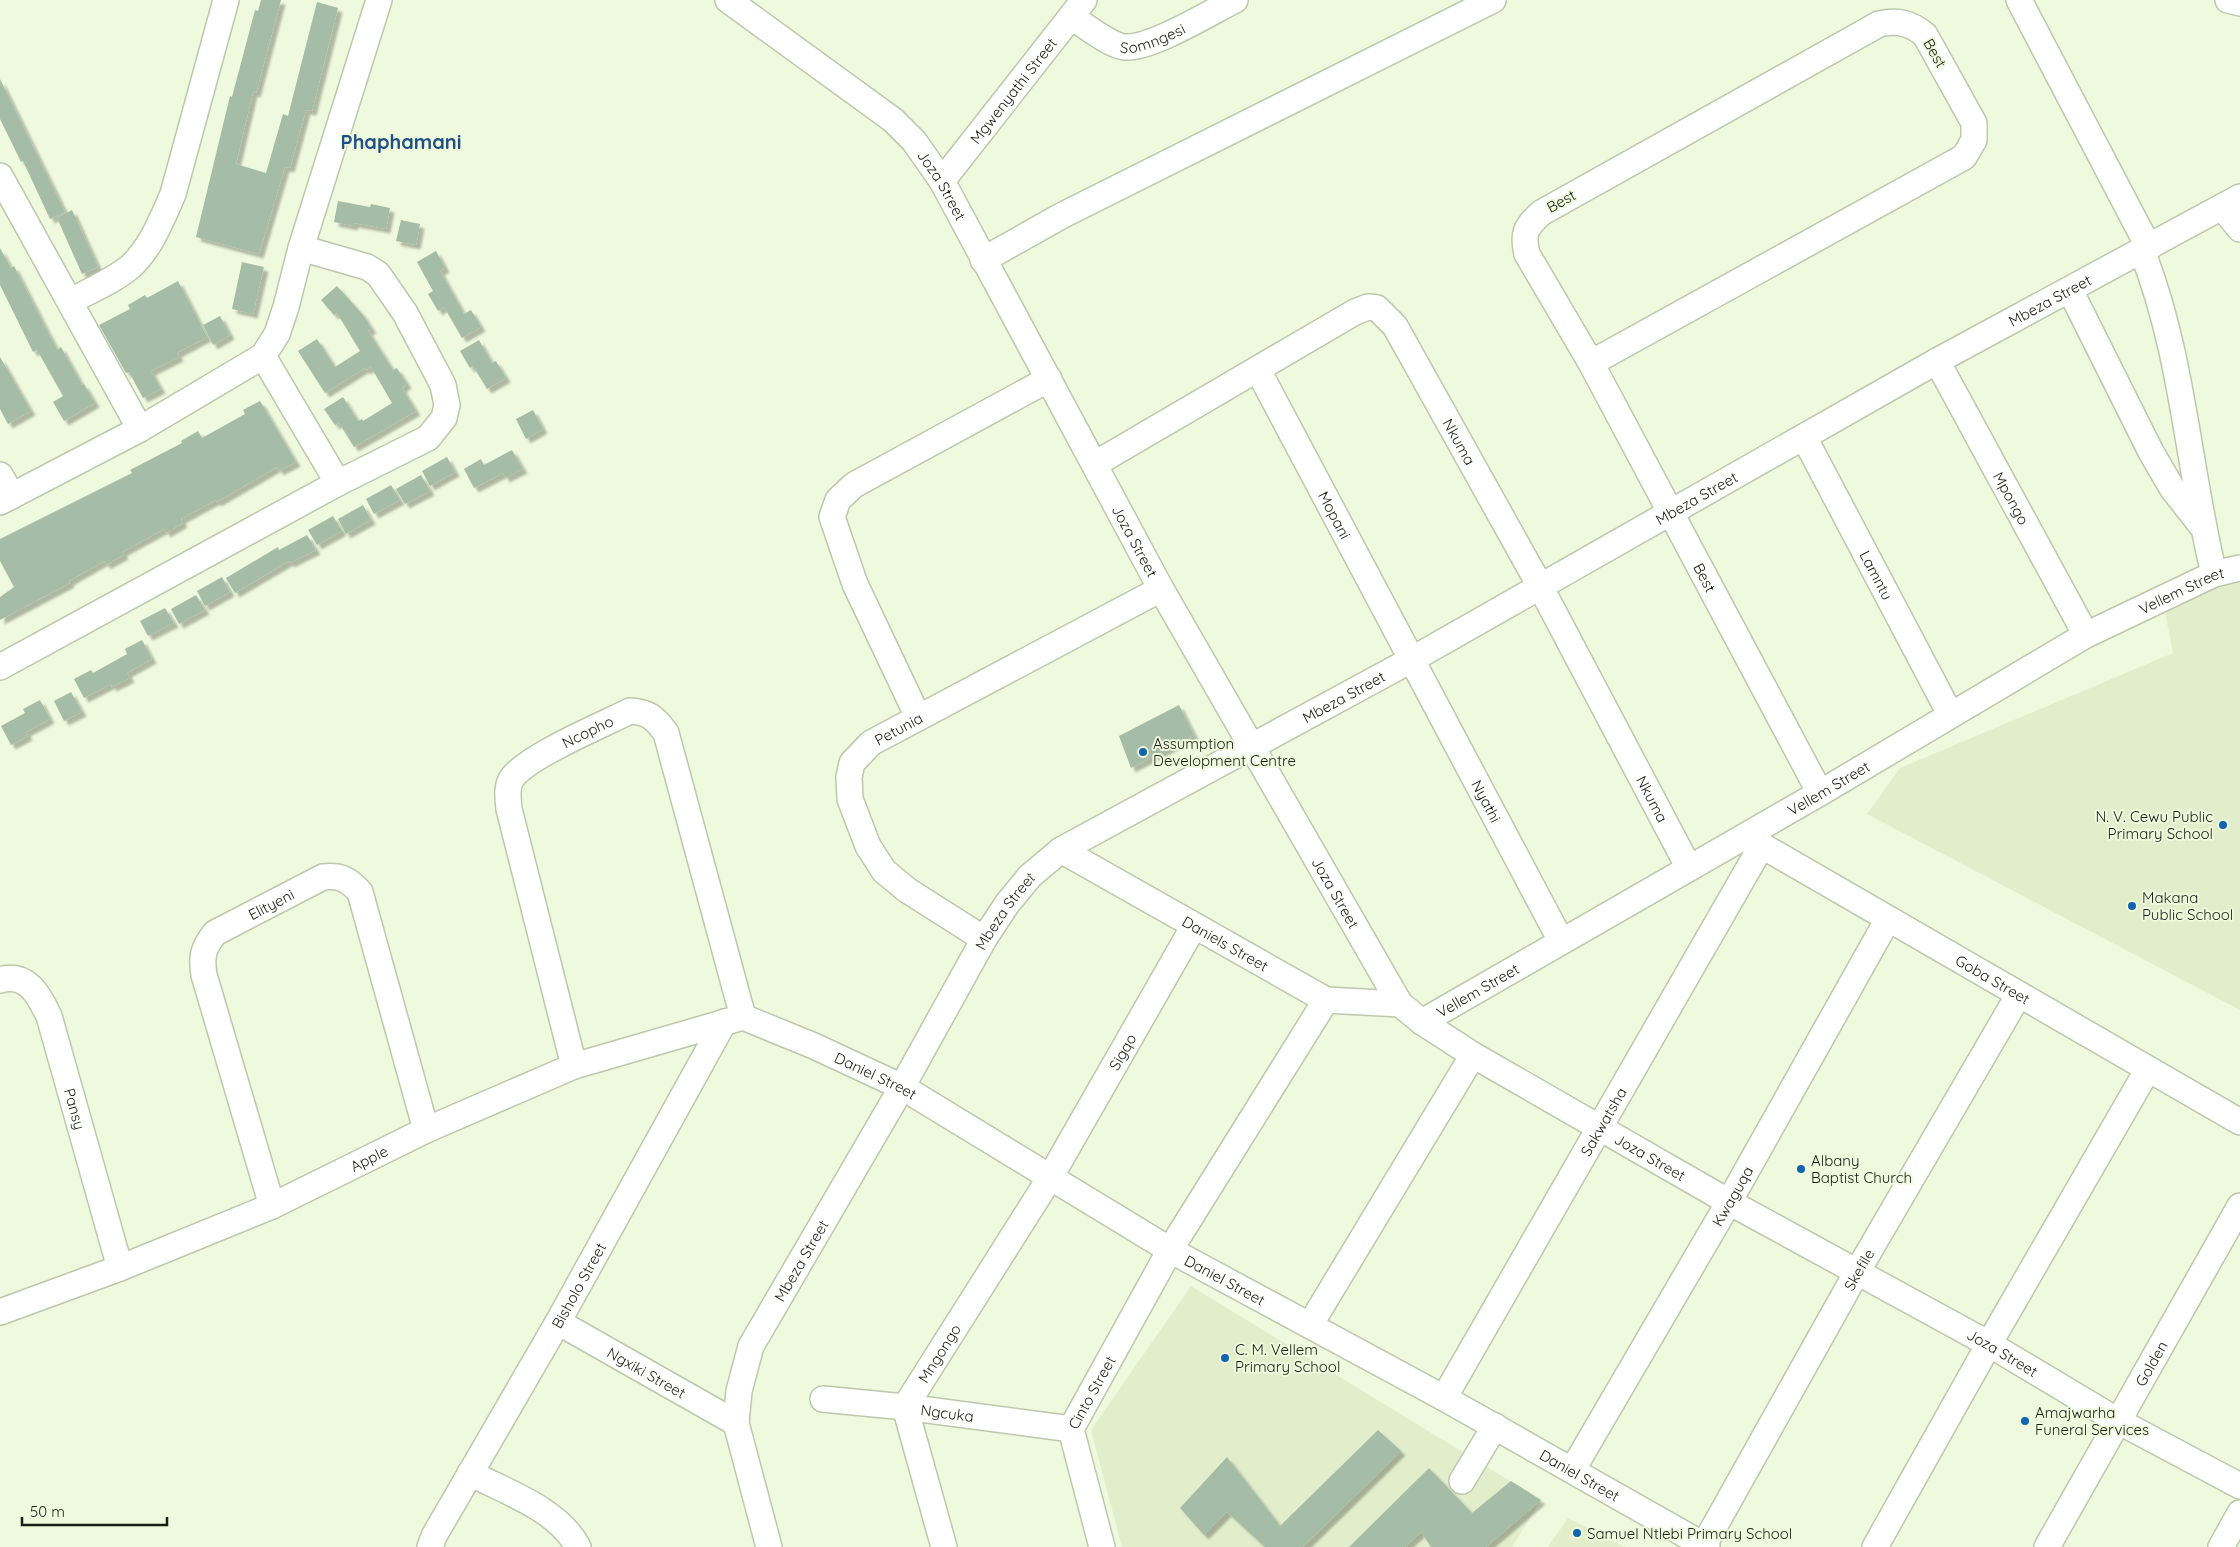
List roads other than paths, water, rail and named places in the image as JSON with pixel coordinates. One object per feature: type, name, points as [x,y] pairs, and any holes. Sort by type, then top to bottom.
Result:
[{"type":"street","points":[[70,301],[104,284],[131,266],[149,244],[161,222],[173,194],[226,0]]},
{"type":"street","points":[[4,491],[140,429],[263,356],[277,334],[301,248],[379,0]]},
{"type":"street","name":"Joza Street","points":[[728,0],[893,120],[914,141],[942,181],[1161,590],[1400,1004],[1422,1022],[1473,1055],[1598,1127],[1729,1202],[1989,1344],[2118,1422],[2240,1486]]},
{"type":"street","name":"Somngesi","points":[[1078,8],[1115,44],[1126,47],[1138,46],[1165,36],[1235,0]]},
{"type":"street","points":[[983,260],[1070,211],[1493,0]]},
{"type":"street","points":[[2020,0],[2145,249],[2170,338],[2203,528],[2214,574]]},
{"type":"street","points":[[2228,0],[2240,3]]},
{"type":"street","name":"Mgwenyathi Street","points":[[942,181],[1078,8]]},
{"type":"street","name":"Best","points":[[1591,363],[1964,157],[1974,140],[1974,123],[1925,35],[1914,26],[1901,22],[1879,24],[1541,213],[1529,224],[1523,238],[1527,254],[1591,363],[1820,792]]},
{"type":"street","points":[[0,176],[140,429]]},
{"type":"street","points":[[2231,202],[2240,229]]},
{"type":"street","name":"Mbeza Street","points":[[769,1547],[736,1423],[739,1391],[751,1346],[902,1087],[984,939],[1007,904],[1030,876],[1061,850],[1411,660],[1670,511],[1937,361],[2231,202]]},
{"type":"street","points":[[0,667],[338,483],[428,438],[444,418],[447,405],[443,385],[406,313],[378,274],[367,267],[301,248]]},
{"type":"street","points":[[2070,290],[2151,452],[2172,488],[2203,528]]},
{"type":"street","name":"Nkuma","points":[[1095,464],[1355,312],[1368,307],[1377,308],[1395,326],[1540,586],[1689,868]]},
{"type":"street","points":[[263,356],[338,483]]},
{"type":"street","name":"Mpongo","points":[[1937,361],[2086,635]]},
{"type":"street","name":"Mopani","points":[[1258,370],[1411,660]]},
{"type":"street","points":[[918,717],[855,584],[838,538],[832,516],[838,500],[854,485],[1049,379]]},
{"type":"street","name":"Lamntu","points":[[1804,436],[1950,714]]},
{"type":"street","name":"Vellem Street","points":[[1422,1022],[1689,868],[1753,840],[1820,792],[2086,635],[2214,574],[2240,568]]},
{"type":"street","name":"Petunia","points":[[984,939],[907,890],[884,871],[868,846],[850,799],[849,777],[852,763],[871,743],[1161,590]]},
{"type":"street","name":"Nyathi","points":[[1411,660],[1561,941]]},
{"type":"street","name":"Ncopho","points":[[574,1066],[509,809],[508,793],[511,780],[525,764],[630,711],[645,712],[656,719],[666,733],[734,1019]]},
{"type":"street","name":"Goba Street","points":[[1753,840],[2018,996],[2240,1122]]},
{"type":"street","name":"Sakwatsha","points":[[1444,1398],[1598,1127],[1753,840]]},
{"type":"street","name":"Daniels Street","points":[[1061,850],[1326,1000],[1400,1004]]},
{"type":"street","name":"Elityeni","points":[[272,1206],[204,975],[201,957],[205,945],[215,933],[322,877],[336,876],[349,880],[360,892],[426,1130]]},
{"type":"street","name":"Kwaguqa","points":[[1573,1469],[1729,1202],[1888,919]]},
{"type":"street","name":"Sigqo","points":[[1051,1176],[1194,926]]},
{"type":"street","name":"Pansy","points":[[0,980],[18,978],[29,984],[36,991],[49,1016],[120,1268]]},
{"type":"street","name":"Skefile","points":[[1706,1546],[1857,1272],[2018,996]]},
{"type":"street","name":"Cinto Street","points":[[1102,1547],[1071,1429],[1170,1250],[1326,1000]]},
{"type":"street","name":"Daniel Street","points":[[734,1019],[814,1046],[902,1087],[1170,1250],[1573,1469],[1706,1546]]},
{"type":"street","name":"Apple","points":[[0,1312],[120,1268],[272,1206],[426,1130],[574,1066],[734,1019]]},
{"type":"street","name":"Bisholo Street","points":[[430,1547],[470,1473],[734,1019]]},
{"type":"street","points":[[1310,1325],[1473,1055]]},
{"type":"street","points":[[1875,1547],[1989,1344],[2148,1069]]},
{"type":"street","name":"Mngongo","points":[[904,1407],[1051,1176]]},
{"type":"street","name":"Golden","points":[[2047,1547],[2240,1206]]},
{"type":"street","name":"Ngxiki Street","points":[[558,1322],[736,1423]]},
{"type":"street","name":"Ngcuka","points":[[823,1398],[1071,1429]]},
{"type":"street","points":[[904,1407],[944,1547]]},
{"type":"street","points":[[1462,1481],[1495,1426]]},
{"type":"street","points":[[470,1473],[532,1505],[563,1526],[578,1547]]},
{"type":"street","points":[[2220,1547],[2240,1514]]},
{"type":"place","name":"Assumption Development Centre","points":[[1143,752]]},
{"type":"place","name":"N. V. Cewu Public Primary School","points":[[2223,825]]},
{"type":"place","name":"Makana Public School","points":[[2132,906]]},
{"type":"place","name":"Albany Baptist Church","points":[[1801,1169]]},
{"type":"place","name":"C. M. Vellem Primary School","points":[[1225,1358]]},
{"type":"place","name":"Amajwarha Funeral Services","points":[[2025,1421]]},
{"type":"place","name":"Samuel Ntlebi Primary School","points":[[1577,1533]]},
{"type":"district","name":"Phaphamani","points":[[401,141]]}]
